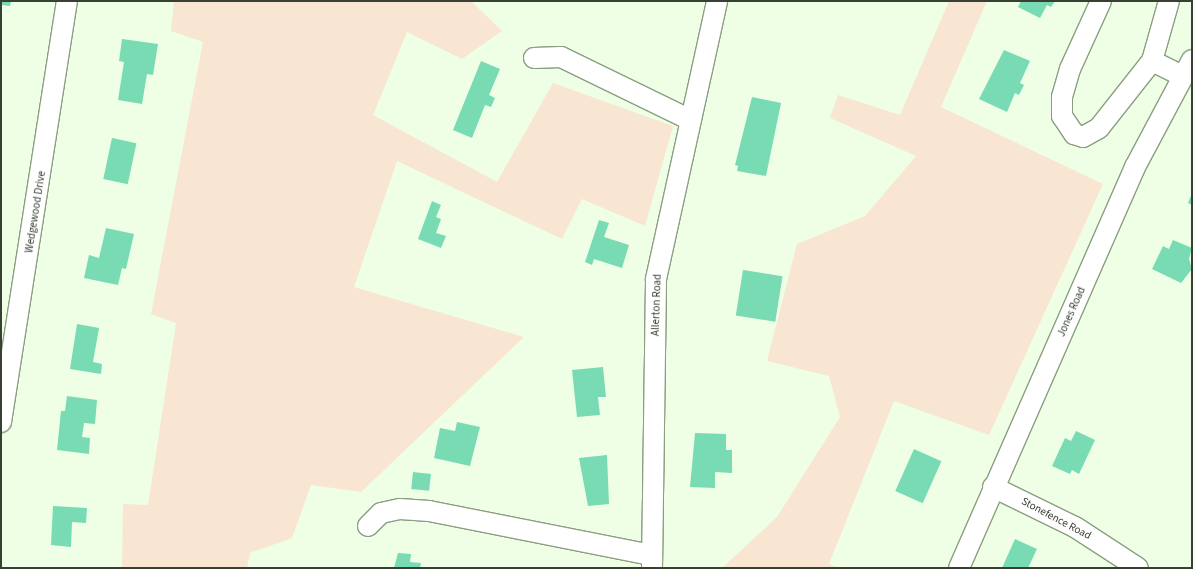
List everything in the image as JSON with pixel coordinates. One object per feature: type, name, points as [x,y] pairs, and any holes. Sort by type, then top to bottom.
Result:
[{"type":"street","name":"Wedgewood Drive","points":[[1,422],[67,1]]},
{"type":"street","name":"Allerton Road","points":[[652,562],[656,279],[717,1]]},
{"type":"street","points":[[1101,1],[1070,69],[1062,97],[1062,116],[1074,134],[1083,137],[1099,128],[1152,61],[1169,1]]},
{"type":"street","points":[[534,58],[561,57],[691,120]]},
{"type":"street","points":[[1152,61],[1187,68]]},
{"type":"street","name":"Jones Road","points":[[959,568],[993,487],[1135,167],[1187,68]]},
{"type":"street","name":"Stonefence Road","points":[[993,487],[1075,527],[1138,568]]},
{"type":"street","points":[[368,526],[381,513],[394,510],[429,511],[652,562]]},
{"type":"shaded area","points":[[174,1],[471,1],[502,31],[462,59],[407,32],[373,115],[497,182],[553,83],[673,126],[645,226],[582,199],[562,239],[397,161],[354,287],[524,337],[361,492],[311,485],[292,538],[250,553],[247,568],[122,568],[123,504],[148,505],[176,323],[151,314],[203,42],[171,31]]},
{"type":"shaded area","points":[[949,1],[987,1],[941,107],[1103,184],[989,435],[894,401],[829,564],[839,568],[722,568],[777,517],[840,417],[829,376],[767,361],[797,244],[865,216],[916,156],[830,118],[838,95],[900,115]]},
{"type":"building","points":[[1,1],[11,1],[10,6],[1,5]]},
{"type":"building","points":[[1021,1],[1055,1],[1051,7],[1047,5],[1040,18],[1018,7]]},
{"type":"building","points":[[122,39],[158,44],[153,75],[147,74],[142,104],[118,100],[124,62],[119,61]]},
{"type":"building","points":[[1004,50],[1030,61],[1020,83],[1024,85],[1019,95],[1015,93],[1007,112],[979,99]]},
{"type":"building","points":[[481,61],[500,69],[489,95],[495,98],[491,107],[485,105],[472,138],[453,130]]},
{"type":"building","points":[[752,97],[781,103],[766,176],[737,171],[738,166],[735,165]]},
{"type":"building","points":[[112,138],[136,143],[128,184],[103,179]]},
{"type":"building","points":[[1192,193],[1192,205],[1188,203]]},
{"type":"building","points":[[432,201],[441,205],[436,217],[441,219],[436,233],[446,236],[441,248],[418,239]]},
{"type":"building","points":[[599,220],[609,223],[604,237],[629,245],[622,268],[594,259],[592,265],[585,262]]},
{"type":"building","points":[[106,228],[134,234],[126,269],[122,268],[118,285],[84,278],[89,255],[99,258]]},
{"type":"building","points":[[1173,240],[1192,248],[1189,259],[1192,269],[1181,283],[1152,269],[1163,246],[1169,249]]},
{"type":"building","points":[[743,270],[783,276],[775,322],[736,315]]},
{"type":"building","points":[[77,324],[99,328],[93,362],[102,364],[101,374],[70,369]]},
{"type":"building","points":[[603,367],[606,397],[598,397],[600,415],[577,417],[572,370]]},
{"type":"building","points":[[67,396],[97,400],[95,424],[84,423],[82,437],[90,438],[89,454],[57,450],[61,411],[65,411]]},
{"type":"building","points":[[457,422],[480,427],[470,466],[434,458],[440,428],[455,431]]},
{"type":"building","points":[[1076,431],[1095,440],[1079,474],[1072,470],[1070,474],[1052,466],[1065,438],[1071,441]]},
{"type":"building","points":[[695,433],[726,434],[726,450],[732,450],[732,473],[715,472],[715,488],[690,487]]},
{"type":"building","points":[[914,449],[941,461],[923,503],[895,491]]},
{"type":"building","points":[[607,455],[609,504],[588,506],[579,458]]},
{"type":"building","points":[[413,472],[431,474],[429,491],[411,489]]},
{"type":"building","points":[[53,506],[87,508],[86,523],[72,522],[71,547],[51,545]]},
{"type":"building","points":[[1015,539],[1037,549],[1028,568],[1002,568]]},
{"type":"building","points":[[398,553],[411,554],[410,562],[421,563],[420,568],[394,568]]}]
